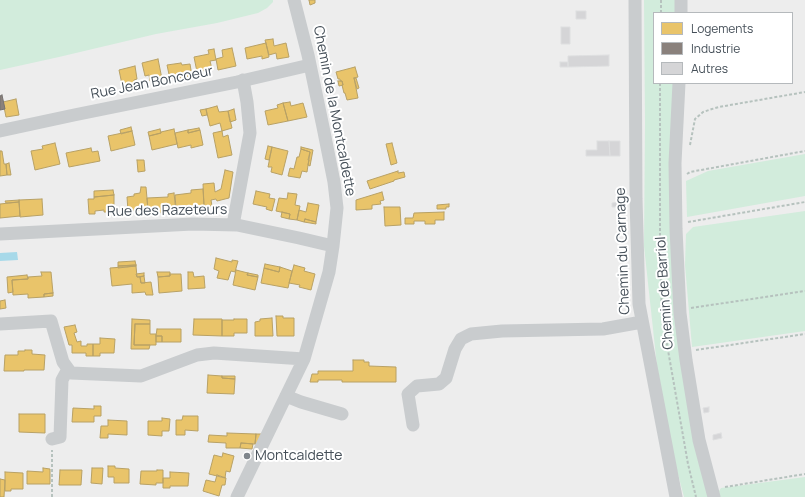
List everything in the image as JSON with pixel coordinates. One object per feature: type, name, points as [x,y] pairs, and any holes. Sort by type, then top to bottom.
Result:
[{"type":"street","name":"Chemin de la Montcaldette","points":[[237,497],[304,359],[329,272],[333,246],[337,208],[334,182],[310,65],[294,0]]},
{"type":"street","name":"Chemin du Carnage","points":[[635,0],[636,199],[639,304],[676,497]]},
{"type":"street","points":[[681,0],[681,12]]},
{"type":"street","name":"Rue Jean Boncoeur","points":[[0,132],[310,65]]},
{"type":"street","points":[[233,225],[250,133],[243,80]]},
{"type":"street","name":"Chemin de Barriol","points":[[679,84],[675,180],[680,310],[699,440],[713,493]]},
{"type":"street","name":"Rue des Razeteurs","points":[[0,234],[193,224],[233,225],[333,246]]},
{"type":"street","points":[[0,324],[51,321],[63,362],[71,373],[141,376],[197,355],[214,353],[304,359]]},
{"type":"street","points":[[413,424],[408,394],[417,386],[439,384],[446,378],[455,349],[461,339],[470,334],[502,331],[603,329],[642,322]]},
{"type":"street","points":[[52,439],[60,437],[62,380],[68,369]]},
{"type":"street","points":[[286,396],[342,414]]},
{"type":"path","points":[[661,0],[661,12]]},
{"type":"path","points":[[689,148],[695,119],[703,112],[719,107],[805,92]]},
{"type":"path","points":[[675,180],[690,172],[805,151]]},
{"type":"path","points":[[676,229],[688,222],[805,202]]},
{"type":"path","points":[[680,310],[805,291]]},
{"type":"path","points":[[685,351],[805,334]]},
{"type":"path","points":[[52,439],[52,497]]},
{"type":"path","points":[[713,493],[805,474]]},
{"type":"green space","points":[[0,0],[273,0],[273,2],[267,8],[258,13],[217,23],[156,34],[0,70]]},
{"type":"green space","points":[[644,0],[675,0],[675,12],[653,12],[653,84],[674,84],[673,241],[711,497],[684,497],[674,459],[657,366],[644,246]]},
{"type":"green space","points":[[805,154],[805,196],[687,217],[686,181],[708,171]]},
{"type":"green space","points":[[805,211],[805,331],[692,347],[685,265],[686,234],[693,227]]},
{"type":"green space","points":[[805,477],[805,497],[720,497],[719,491],[721,488]]},
{"type":"water","points":[[17,252],[18,260],[0,261],[0,253]]},
{"type":"building: Logements","points":[[309,0],[315,0],[315,3],[310,5]]},
{"type":"building: Logements","points":[[273,39],[274,46],[286,43],[289,57],[277,59],[276,53],[269,55],[265,40]]},
{"type":"building: Logements","points":[[266,43],[269,57],[262,59],[262,56],[247,59],[245,48]]},
{"type":"building: Logements","points":[[232,48],[236,66],[218,70],[216,59],[223,57],[222,50]]},
{"type":"building: Logements","points":[[214,49],[216,60],[210,61],[212,69],[197,72],[194,57],[209,54],[208,50]]},
{"type":"building: Logements","points":[[158,59],[162,79],[150,81],[149,75],[145,76],[142,63]]},
{"type":"building: Logements","points":[[181,63],[182,65],[190,64],[192,76],[170,79],[167,65]]},
{"type":"building: Logements","points":[[135,66],[137,79],[134,80],[135,86],[123,89],[119,70]]},
{"type":"building: Logements","points":[[355,67],[358,77],[354,78],[358,98],[347,100],[342,81],[338,79],[336,72]]},
{"type":"building: Logements","points":[[354,78],[356,78],[359,88],[357,89]]},
{"type":"building: Logements","points":[[338,81],[342,81],[343,85],[339,86]]},
{"type":"building: Logements","points":[[16,99],[19,115],[6,117],[3,102]]},
{"type":"building: Logements","points":[[290,102],[291,106],[303,103],[307,117],[288,121],[283,103]]},
{"type":"building: Logements","points":[[283,103],[288,121],[268,125],[265,111],[278,108],[277,105]]},
{"type":"building: Logements","points":[[217,106],[219,112],[228,111],[232,128],[222,131],[220,123],[210,126],[206,109]]},
{"type":"building: Logements","points":[[206,109],[207,115],[202,116],[200,110]]},
{"type":"building: Logements","points":[[234,109],[236,120],[230,122],[228,111]]},
{"type":"building: Logements","points":[[131,127],[132,131],[121,134],[120,130]]},
{"type":"building: Logements","points":[[199,128],[200,130],[188,133],[188,130]]},
{"type":"building: Logements","points":[[160,129],[161,133],[149,136],[148,132]]},
{"type":"building: Logements","points":[[174,129],[177,144],[152,150],[149,136]]},
{"type":"building: Logements","points":[[188,130],[188,133],[200,130],[203,145],[191,148],[191,145],[178,148],[175,133]]},
{"type":"building: Logements","points":[[132,131],[135,145],[111,151],[108,136]]},
{"type":"building: Logements","points":[[222,131],[223,137],[228,135],[232,155],[218,158],[213,133]]},
{"type":"building: Logements","points":[[55,143],[60,164],[35,170],[31,151],[43,149],[42,146]]},
{"type":"building: Logements","points":[[392,143],[397,163],[391,165],[386,144]]},
{"type":"building: Logements","points":[[268,146],[272,147],[269,160],[265,159]]},
{"type":"building: Logements","points":[[272,147],[288,151],[282,175],[271,172],[272,167],[268,167]]},
{"type":"building: Logements","points":[[301,147],[313,150],[310,166],[308,165],[308,160],[310,152],[301,149]]},
{"type":"building: Logements","points":[[91,148],[92,152],[98,151],[100,161],[69,167],[66,153]]},
{"type":"building: Logements","points":[[301,149],[310,152],[307,172],[302,171],[300,178],[288,176],[290,168],[294,169]]},
{"type":"building: Logements","points":[[0,151],[2,151],[4,164],[6,164],[7,175],[0,176]]},
{"type":"building: Logements","points":[[137,160],[144,160],[145,171],[138,172]]},
{"type":"building: Logements","points":[[9,163],[11,175],[7,175],[6,164]]},
{"type":"building: Logements","points":[[225,170],[233,172],[229,198],[217,201],[216,199],[211,200],[212,206],[204,206],[203,184],[214,183],[215,192],[221,189]]},
{"type":"building: Logements","points":[[398,171],[398,173],[404,172],[405,177],[370,189],[367,181]]},
{"type":"building: Logements","points":[[141,187],[146,187],[148,210],[128,211],[127,197],[140,193]]},
{"type":"building: Logements","points":[[203,189],[204,206],[176,208],[175,195],[191,193],[191,190]]},
{"type":"building: Logements","points":[[113,190],[114,195],[94,197],[94,191]]},
{"type":"building: Logements","points":[[256,191],[270,194],[269,198],[275,199],[272,211],[266,209],[267,207],[253,204]]},
{"type":"building: Logements","points":[[382,192],[384,200],[380,201],[381,204],[372,205],[372,209],[356,210],[356,200]]},
{"type":"building: Logements","points":[[174,193],[176,212],[155,213],[155,210],[148,210],[147,198],[168,197],[168,194]]},
{"type":"building: Logements","points":[[288,193],[297,194],[295,205],[300,206],[297,220],[289,219],[290,214],[276,211],[279,198],[287,199]]},
{"type":"building: Logements","points":[[114,195],[114,212],[104,212],[104,210],[95,211],[95,214],[89,214],[88,199]]},
{"type":"building: Logements","points":[[42,199],[43,215],[20,217],[19,200]]},
{"type":"building: Logements","points":[[19,200],[19,202],[6,203],[5,201]]},
{"type":"building: Logements","points":[[19,202],[20,216],[0,218],[0,204]]},
{"type":"building: Logements","points":[[308,203],[319,205],[316,222],[305,219],[304,222],[297,220],[299,210],[306,212]]},
{"type":"building: Logements","points":[[449,204],[449,207],[446,207],[446,209],[437,209],[437,205]]},
{"type":"building: Logements","points":[[384,207],[400,207],[401,225],[385,226]]},
{"type":"building: Logements","points":[[282,212],[290,214],[289,219],[281,217]]},
{"type":"building: Logements","points":[[444,212],[444,220],[435,220],[435,224],[425,224],[425,221],[414,221],[414,224],[405,224],[405,218],[413,218],[414,213]]},
{"type":"building: Logements","points":[[305,219],[316,222],[316,224],[304,222]]},
{"type":"building: Logements","points":[[216,258],[232,262],[232,260],[238,261],[235,272],[231,271],[228,280],[217,278],[219,271],[214,269]]},
{"type":"building: Logements","points":[[135,261],[136,265],[118,266],[118,262]]},
{"type":"building: Logements","points":[[265,264],[280,267],[279,272],[264,268]]},
{"type":"building: Logements","points":[[294,265],[305,268],[304,271],[315,274],[311,290],[299,287],[300,285],[289,283]]},
{"type":"building: Logements","points":[[118,266],[136,266],[118,268]]},
{"type":"building: Logements","points":[[136,266],[137,277],[140,277],[141,283],[151,282],[153,295],[146,295],[145,292],[132,293],[132,284],[112,286],[110,268]]},
{"type":"building: Logements","points":[[280,267],[292,271],[288,288],[261,283],[264,268],[279,272]]},
{"type":"building: Logements","points":[[236,270],[248,273],[247,275],[258,277],[255,290],[233,285]]},
{"type":"building: Logements","points":[[41,272],[51,272],[53,293],[44,294],[44,297],[28,298],[28,294],[13,295],[12,280],[42,276]]},
{"type":"building: Logements","points":[[157,272],[170,272],[170,276],[158,277]]},
{"type":"building: Logements","points":[[188,272],[193,272],[194,277],[204,276],[205,288],[188,289]]},
{"type":"building: Logements","points":[[144,273],[144,276],[137,277],[136,274]]},
{"type":"building: Logements","points":[[248,273],[258,275],[258,277],[247,275]]},
{"type":"building: Logements","points":[[170,274],[181,274],[182,291],[159,293],[158,277],[170,276]]},
{"type":"building: Logements","points":[[27,275],[28,279],[12,280],[13,292],[8,293],[7,277]]},
{"type":"building: Logements","points":[[144,276],[145,283],[141,283],[140,277]]},
{"type":"building: Logements","points":[[53,293],[53,296],[44,297],[44,294]]},
{"type":"building: Logements","points":[[5,300],[6,308],[0,309],[0,301]]},
{"type":"building: Logements","points":[[276,316],[283,316],[283,318],[294,318],[294,336],[277,336]]},
{"type":"building: Logements","points":[[272,318],[273,336],[255,336],[255,322],[260,321],[260,319]]},
{"type":"building: Logements","points":[[132,319],[150,320],[150,324],[135,324],[134,345],[150,345],[149,349],[131,349]]},
{"type":"building: Logements","points":[[194,319],[222,319],[222,336],[193,335]]},
{"type":"building: Logements","points":[[247,319],[247,333],[234,333],[234,336],[222,336],[222,320]]},
{"type":"building: Logements","points":[[135,324],[150,324],[150,334],[156,334],[156,345],[134,345]]},
{"type":"building: Logements","points":[[75,325],[77,332],[74,333],[77,342],[81,341],[81,346],[93,344],[93,356],[86,356],[86,353],[72,353],[72,345],[69,345],[64,327]]},
{"type":"building: Logements","points":[[157,329],[181,329],[181,342],[162,342],[162,336],[156,336]]},
{"type":"building: Logements","points":[[156,336],[162,336],[162,342],[156,342]]},
{"type":"building: Logements","points":[[100,338],[115,339],[114,353],[100,353],[100,356],[93,356],[93,344],[100,344]]},
{"type":"building: Logements","points":[[32,350],[32,354],[45,355],[44,370],[4,371],[5,355],[18,355],[18,351]]},
{"type":"building: Logements","points":[[353,360],[364,360],[364,362],[369,362],[369,366],[396,367],[396,382],[342,382],[342,380],[318,380],[318,382],[310,382],[312,374],[318,374],[318,371],[353,371]]},
{"type":"building: Logements","points":[[208,375],[235,379],[234,394],[207,393]]},
{"type":"building: Logements","points":[[222,376],[235,376],[235,379],[222,378]]},
{"type":"building: Logements","points":[[94,406],[101,406],[101,416],[94,416],[94,422],[72,422],[73,408],[94,409]]},
{"type":"building: Logements","points":[[19,414],[45,414],[45,433],[19,432]]},
{"type":"building: Logements","points":[[183,416],[198,416],[198,431],[185,430],[185,435],[176,435],[176,420],[182,420]]},
{"type":"building: Logements","points":[[162,418],[170,419],[169,431],[162,431],[162,436],[148,435],[148,421],[162,421]]},
{"type":"building: Logements","points":[[108,420],[127,421],[127,435],[108,434],[108,438],[100,438],[101,426],[108,426]]},
{"type":"building: Logements","points":[[227,433],[256,434],[255,444],[241,443],[240,448],[226,448],[226,443],[208,442],[209,435],[227,436]]},
{"type":"building: Logements","points":[[256,434],[264,434],[259,444],[255,444]]},
{"type":"building: Logements","points":[[241,443],[253,444],[252,449],[240,448]]},
{"type":"building: Logements","points":[[223,453],[234,456],[230,472],[226,471],[225,478],[209,474],[214,455],[222,457]]},
{"type":"building: Logements","points":[[108,466],[129,469],[129,483],[114,483],[114,477],[108,477]]},
{"type":"building: Logements","points":[[43,468],[50,469],[50,484],[27,484],[27,471],[43,472]]},
{"type":"building: Logements","points":[[92,468],[103,468],[102,484],[91,483]]},
{"type":"building: Logements","points":[[60,470],[82,470],[81,485],[59,485]]},
{"type":"building: Logements","points":[[163,470],[163,483],[156,483],[156,485],[140,484],[141,471]]},
{"type":"building: Logements","points":[[5,472],[23,473],[23,489],[11,489],[11,491],[5,491]]},
{"type":"building: Logements","points":[[170,472],[189,473],[188,486],[170,486],[170,488],[163,488],[163,478],[170,478]]},
{"type":"building: Logements","points":[[217,475],[226,478],[225,485],[222,485],[219,496],[203,491],[206,480],[215,482]]},
{"type":"building: Logements","points":[[0,479],[5,480],[4,497],[0,497]]},
{"type":"building: Industrie","points":[[2,95],[5,109],[0,110],[0,96]]},
{"type":"building: Autres","points":[[576,11],[586,11],[586,19],[576,19]]},
{"type":"building: Autres","points":[[561,27],[570,27],[570,44],[561,44]]},
{"type":"building: Autres","points":[[609,55],[609,66],[568,67],[568,56]]},
{"type":"building: Autres","points":[[560,62],[568,62],[568,67],[560,67]]},
{"type":"building: Autres","points":[[597,141],[609,141],[610,156],[586,156],[586,150],[597,150]]},
{"type":"building: Autres","points":[[609,141],[620,141],[620,156],[610,156]]},
{"type":"building: Autres","points":[[619,202],[619,207],[612,207],[612,203]]},
{"type":"building: Autres","points":[[709,407],[709,412],[704,413],[703,408]]},
{"type":"building: Autres","points":[[721,433],[722,438],[713,440],[713,435]]},
{"type":"place","name":"Montcaldette","points":[[247,456]]}]
